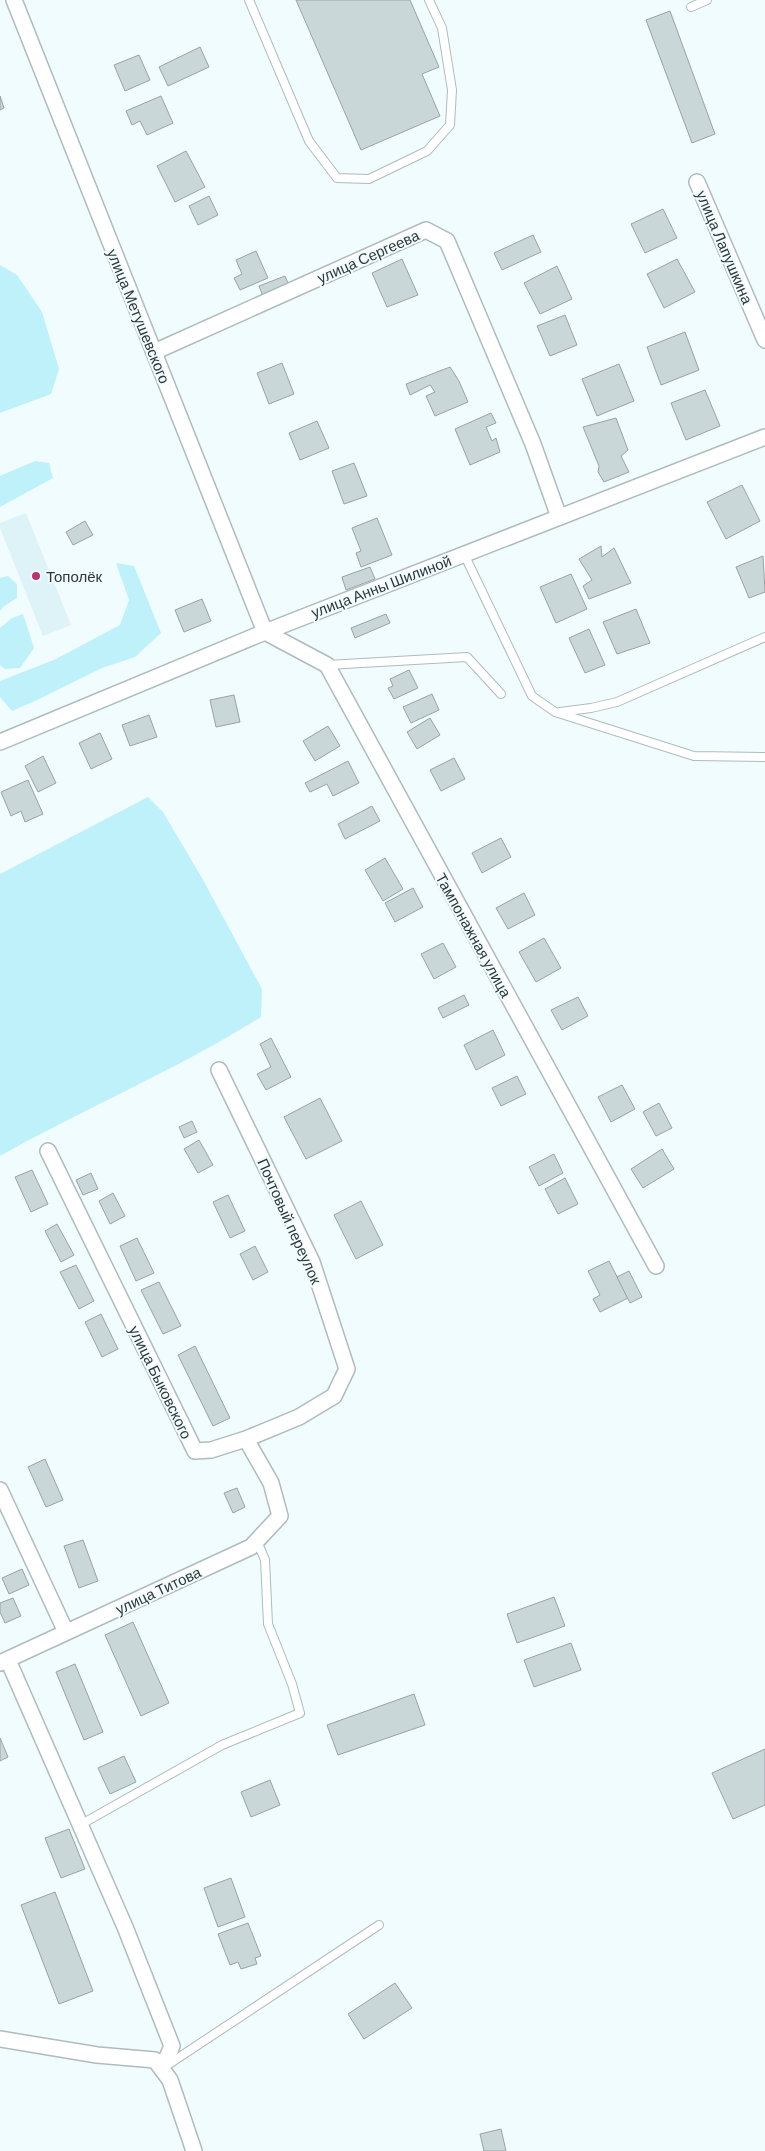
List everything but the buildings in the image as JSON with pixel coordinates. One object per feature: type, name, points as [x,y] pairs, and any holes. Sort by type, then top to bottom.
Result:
[{"type":"street","name":"улица Метушевского","points":[[14,0],[265,632]]},
{"type":"street","name":"улица Лапушкина","points":[[697,182],[765,340]]},
{"type":"street","name":"улица Сергеева","points":[[154,352],[426,230],[446,241],[534,444],[559,517]]},
{"type":"street","name":"улица Анны Шилиной","points":[[0,742],[265,632],[765,437]]},
{"type":"street","points":[[265,632],[327,665]]},
{"type":"street","name":"Тампонажная улица","points":[[327,665],[656,1266]]},
{"type":"street","name":"Почтовый переулок","points":[[219,1070],[312,1262],[347,1369],[334,1396],[299,1417],[246,1439]]},
{"type":"street","name":"улица Быковского","points":[[48,1151],[195,1451],[211,1450],[246,1439]]},
{"type":"street","points":[[246,1439],[271,1483],[280,1516],[254,1544]]},
{"type":"street","points":[[0,1490],[66,1632]]},
{"type":"street","name":"улица Титова","points":[[4,1662],[254,1544]]},
{"type":"street","points":[[4,1662],[125,1927],[172,2046],[166,2074]]},
{"type":"street","points":[[0,2039],[97,2055],[155,2060],[166,2074],[194,2151]]},
{"type":"lane","points":[[249,0],[309,141],[337,178],[370,179],[427,151],[450,125],[452,90],[442,28],[430,0]]},
{"type":"lane","points":[[690,7],[707,0]]},
{"type":"lane","points":[[464,554],[532,696],[555,712],[694,756],[765,757]]},
{"type":"lane","points":[[555,712],[591,708],[617,702],[765,637]]},
{"type":"lane","points":[[327,665],[467,657],[502,694]]},
{"type":"lane","points":[[80,1825],[222,1745],[300,1714],[292,1684],[268,1624],[265,1560],[254,1544]]},
{"type":"lane","points":[[166,2074],[378,1925]]},
{"type":"shaded area","points":[[0,265],[17,275],[42,312],[59,369],[51,394],[0,413]]},
{"type":"shaded area","points":[[35,461],[49,463],[53,478],[0,507],[0,476]]},
{"type":"shaded area","name":"Тополёк","points":[[26,513],[71,625],[43,636],[0,528],[0,523]]},
{"type":"shaded area","points":[[116,563],[134,566],[161,633],[135,657],[102,668],[12,711],[0,697],[0,681],[56,659],[120,625],[129,600]]},
{"type":"shaded area","points":[[8,576],[17,584],[17,598],[4,606],[0,611],[0,578]]},
{"type":"shaded area","points":[[23,614],[34,648],[20,668],[5,669],[0,665],[0,628],[12,618]]},
{"type":"shaded area","points":[[148,797],[163,812],[202,878],[262,989],[261,1017],[197,1054],[0,1156],[0,874]]},
{"type":"place","name":"Тополёк","points":[[36,576]]}]
